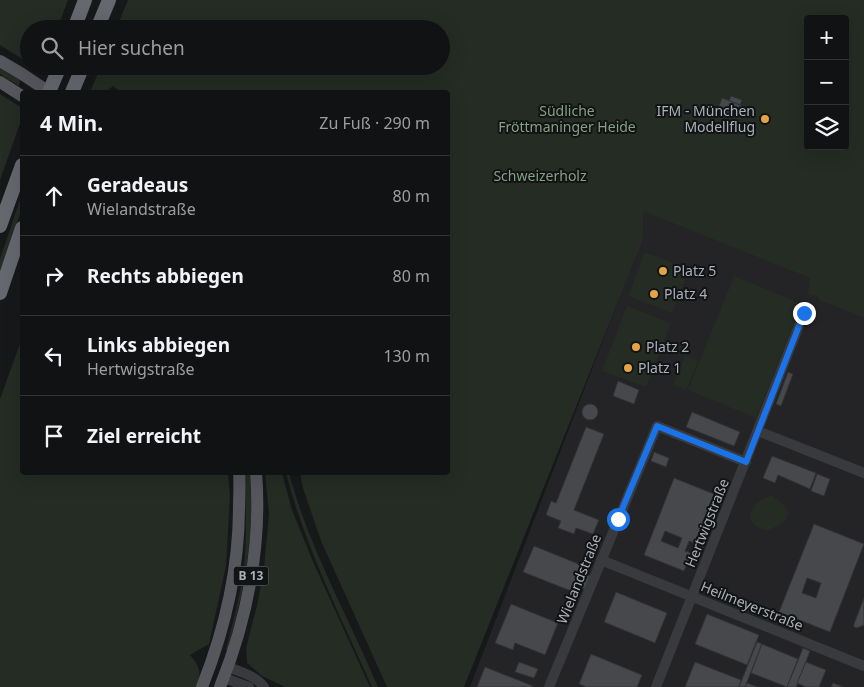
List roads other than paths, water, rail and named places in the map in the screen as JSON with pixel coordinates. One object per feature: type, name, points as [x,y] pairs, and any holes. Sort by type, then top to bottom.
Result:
[{"type":"highway","points":[[77,20],[85,0]]},
{"type":"highway","points":[[101,20],[109,0]]},
{"type":"highway","points":[[50,90],[56,75]]},
{"type":"highway","points":[[73,90],[79,75]]},
{"type":"highway","points":[[0,226],[20,171]]},
{"type":"highway","points":[[0,293],[20,234]]},
{"type":"main road","points":[[0,61],[20,73]]},
{"type":"main road","points":[[24,75],[46,90]]},
{"type":"main road","points":[[0,82],[19,94]]},
{"type":"main road","name":"B 13","points":[[202,687],[221,632],[231,593],[239,519],[239,475]]},
{"type":"main road","name":"B 13","points":[[224,677],[236,644],[252,572],[256,539],[256,475]]},
{"type":"main road","points":[[210,666],[224,677]]},
{"type":"street","name":"Hertwigstraße","points":[[656,687],[804,313]]},
{"type":"street","name":"Wielandstraße","points":[[549,687],[657,426],[746,462]]},
{"type":"street","points":[[758,431],[864,473]]},
{"type":"street","name":"Heilmeyerstraße","points":[[602,560],[864,666]]},
{"type":"street","points":[[224,677],[241,672],[260,682],[264,687]]},
{"type":"street","points":[[224,677],[249,687]]},
{"type":"place","name":"IFM - München Modellflug","points":[[765,119]]},
{"type":"place","name":"Platz 5","points":[[663,271]]},
{"type":"place","name":"Platz 4","points":[[654,294]]},
{"type":"place","name":"Platz 2","points":[[636,347]]},
{"type":"place","name":"Platz 1","points":[[628,368]]},
{"type":"park label","name":"Südliche Fröttmaninger Heide","points":[[567,120]]},
{"type":"park label","name":"Schweizerholz","points":[[540,176]]}]
